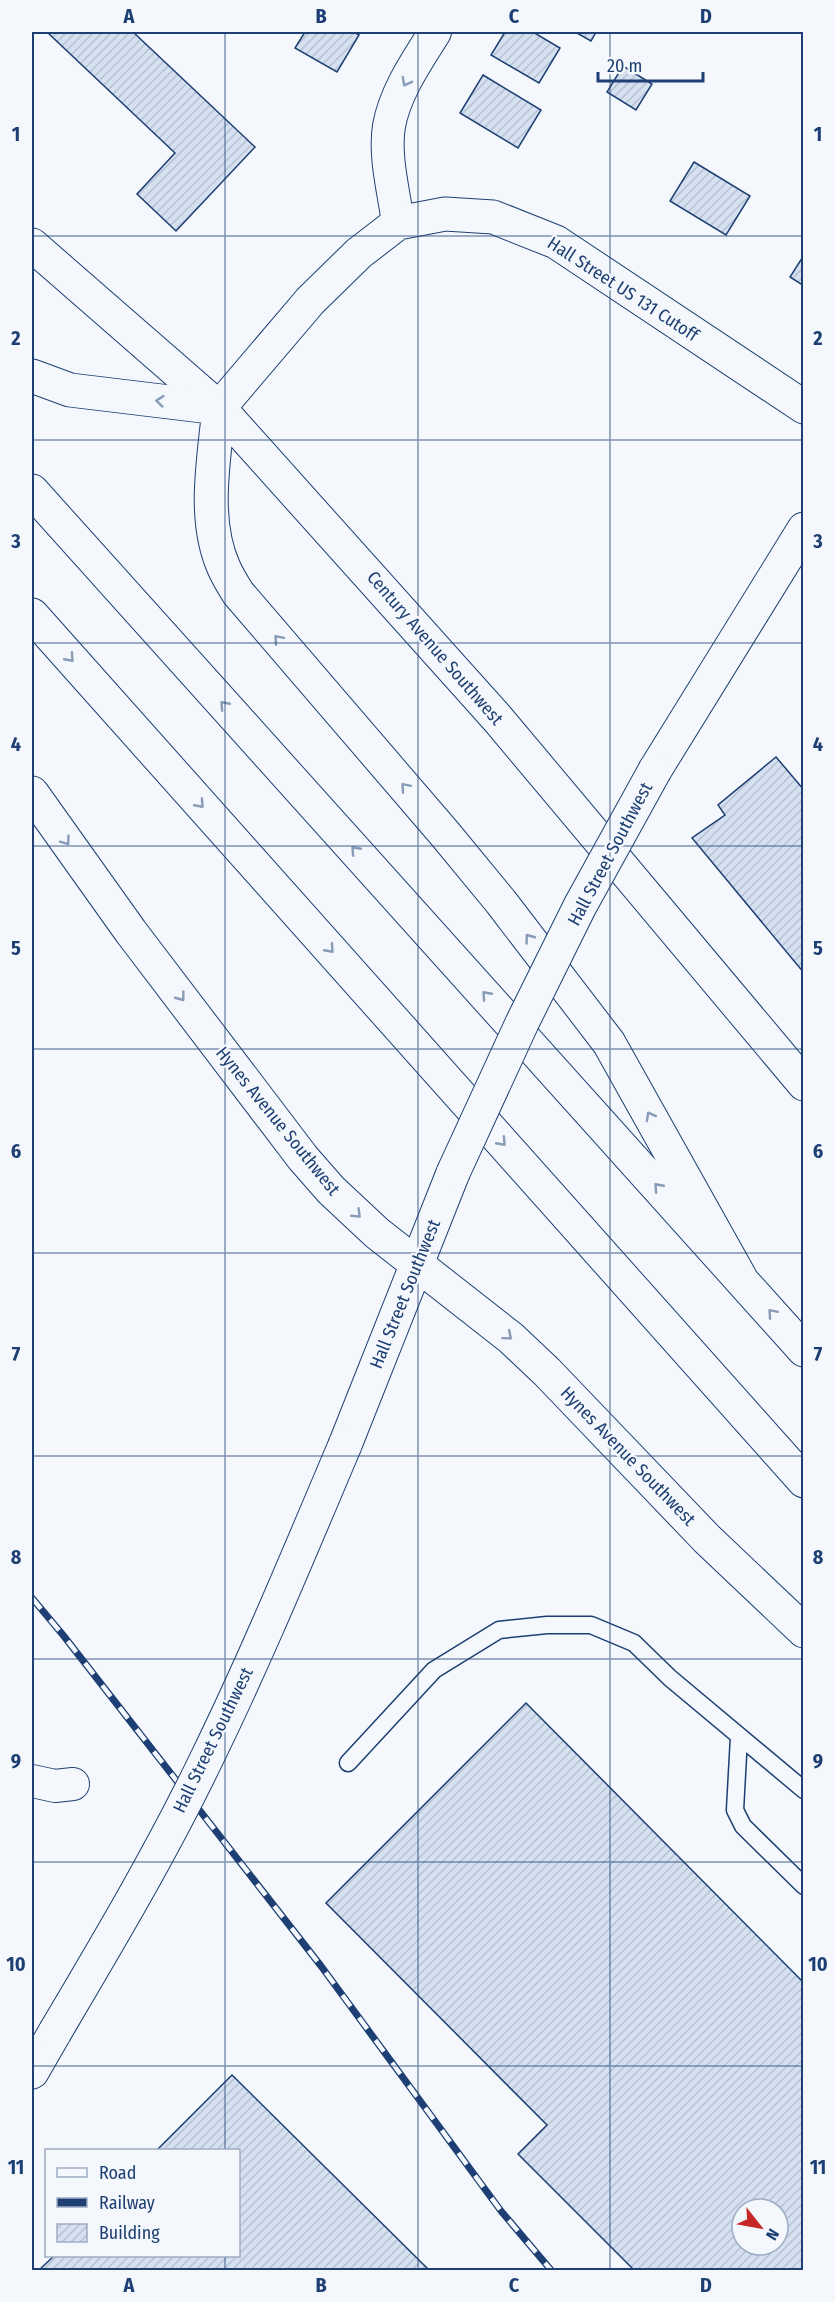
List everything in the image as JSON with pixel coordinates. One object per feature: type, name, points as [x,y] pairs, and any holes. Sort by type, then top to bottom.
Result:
[{"type":"main road","name":"Hall Street US 131 Cutoff","points":[[219,408],[310,301],[359,253],[398,223],[445,214],[493,217],[556,242],[804,407]]},
{"type":"main road","name":"Century Avenue Southwest","points":[[32,245],[219,408],[497,718],[804,1083]]},
{"type":"main road","points":[[32,376],[70,390],[219,408],[211,488],[212,516],[217,547],[224,568],[238,593],[446,834],[609,1044],[740,1277]]},
{"type":"main road","points":[[32,491],[804,1350]]},
{"type":"main road","name":"Hall Street Southwest","points":[[32,2072],[125,1914],[204,1764],[241,1686],[345,1445],[453,1173],[522,1023],[580,906],[655,770],[804,529]]},
{"type":"main road","points":[[32,615],[804,1481]]},
{"type":"main road","name":"Hynes Avenue Southwest","points":[[32,793],[131,932],[303,1158],[353,1211],[416,1264],[511,1338],[548,1372],[707,1539],[804,1631]]},
{"type":"street","points":[[398,223],[389,157],[388,129],[395,102],[435,32]]},
{"type":"street","points":[[32,1781],[54,1786],[73,1784]]},
{"type":"lane","points":[[348,1763],[434,1670],[499,1630],[547,1625],[591,1625],[634,1643],[670,1678],[804,1790]]},
{"type":"lane","points":[[739,1737],[735,1810],[743,1826],[804,1886]]},
{"type":"building","points":[[47,32],[133,32],[255,147],[176,231],[137,194],[175,153]]},
{"type":"building","points":[[305,32],[354,32],[359,35],[337,72],[295,48]]},
{"type":"building","points":[[505,32],[533,32],[560,48],[539,83],[491,55]]},
{"type":"building","points":[[575,32],[596,32],[591,41]]},
{"type":"building","points":[[623,66],[652,84],[636,110],[607,92]]},
{"type":"building","points":[[483,75],[541,110],[518,148],[460,113]]},
{"type":"building","points":[[694,162],[750,196],[726,235],[670,201]]},
{"type":"building","points":[[804,255],[804,286],[790,277]]},
{"type":"building","points":[[776,757],[804,790],[804,973],[692,838],[725,815],[718,805]]},
{"type":"building","points":[[526,1703],[804,1983],[804,2270],[634,2270],[518,2154],[547,2125],[326,1903]]},
{"type":"building","points":[[232,2075],[429,2270],[39,2270],[53,2257],[240,2257],[240,2149],[158,2149]]},
{"type":"railway","points":[[32,1598],[321,1966],[501,2211],[551,2270]]}]
